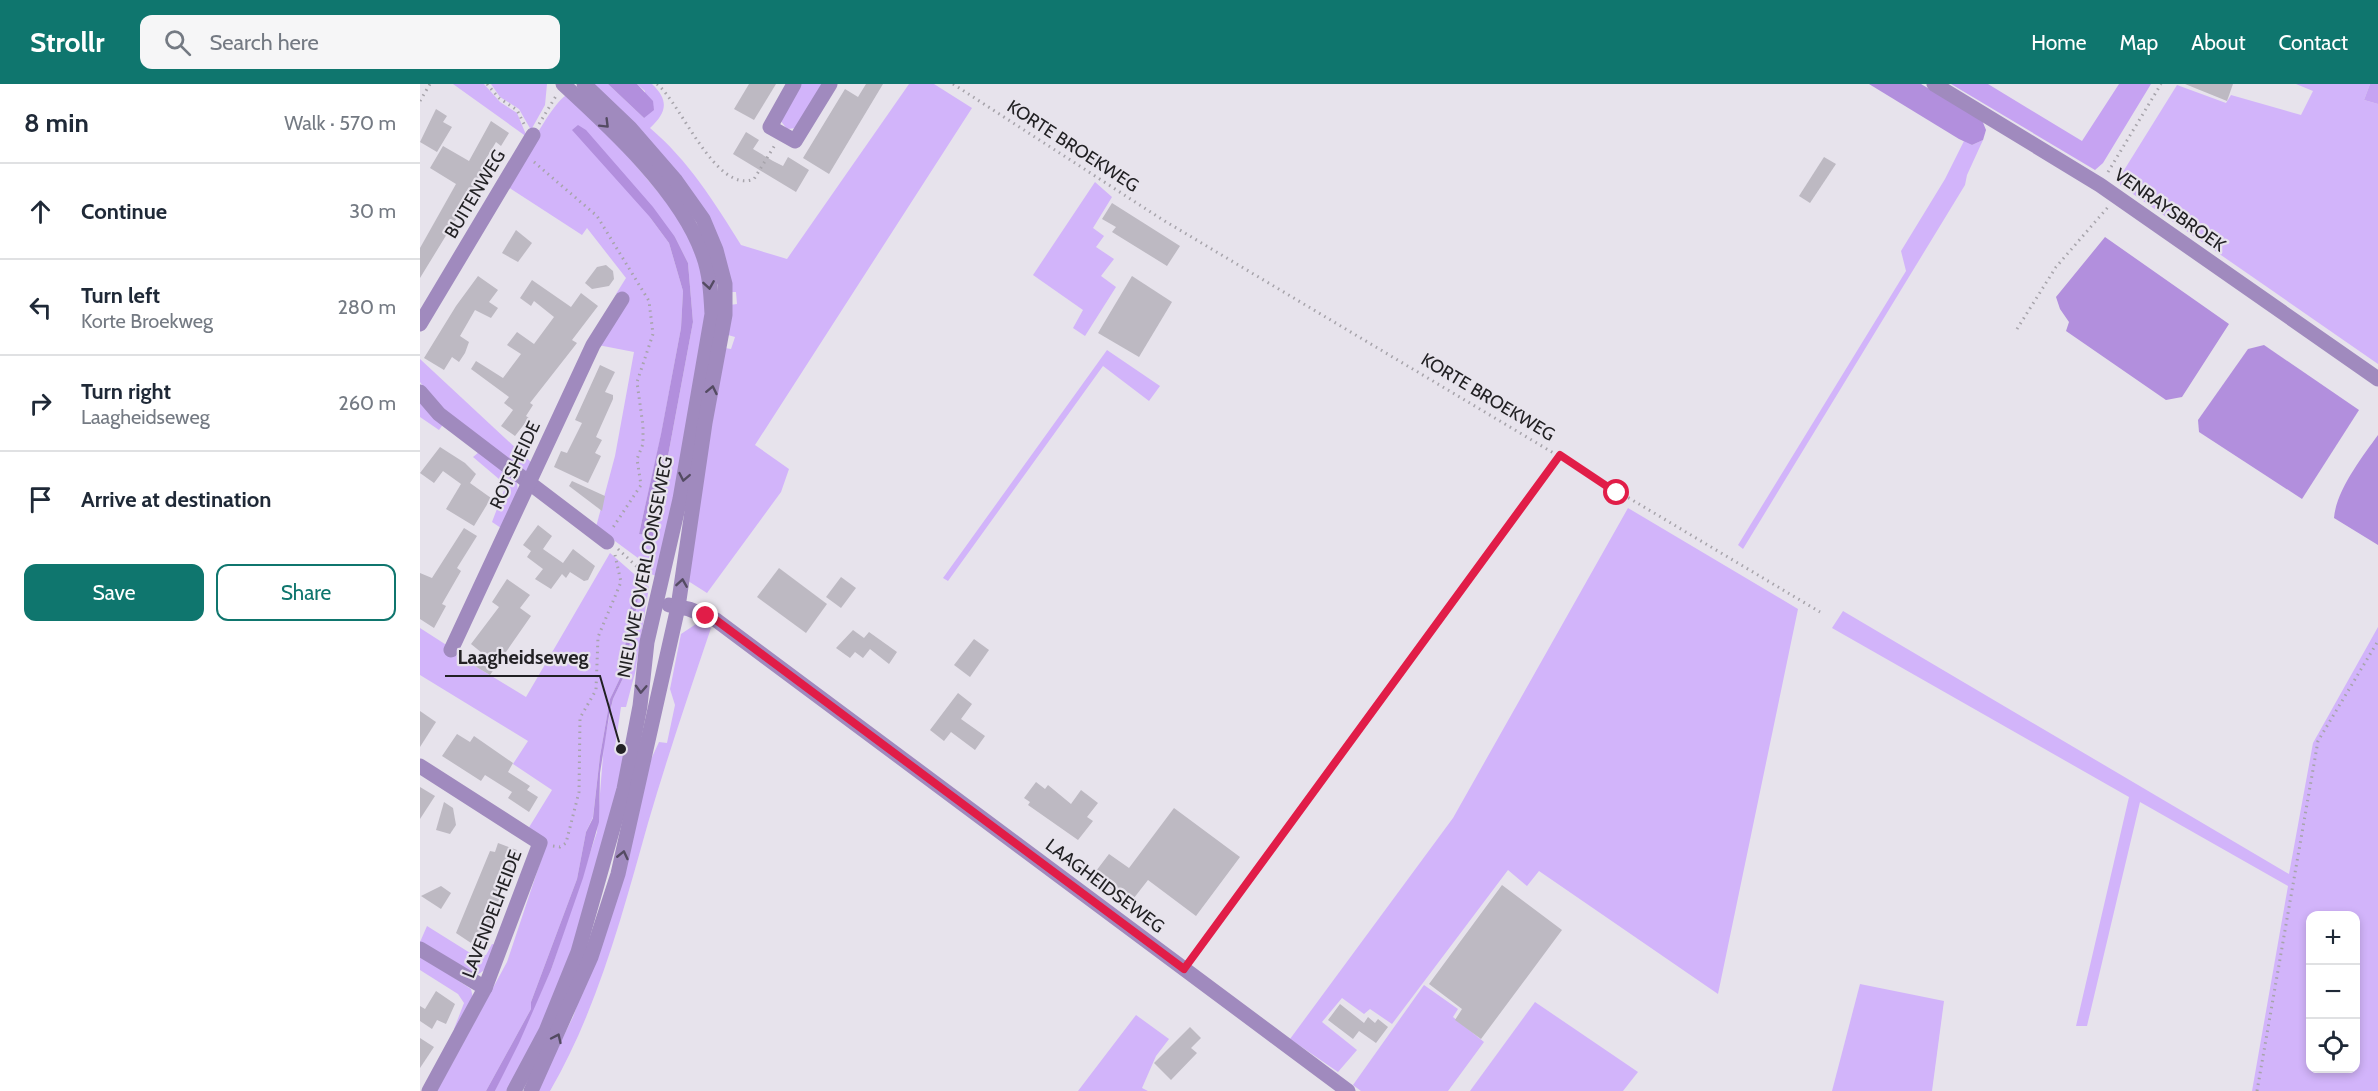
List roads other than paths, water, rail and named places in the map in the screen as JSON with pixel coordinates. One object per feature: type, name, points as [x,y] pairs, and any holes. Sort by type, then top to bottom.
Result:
[{"type":"street","name":"NIEUWE OVERLOONSEWEG","points":[[514,1091],[546,1031],[578,952],[624,789],[640,706],[647,642],[680,499],[712,314],[704,256],[690,225],[620,138],[563,84]]},
{"type":"street","name":"NIEUWE OVERLOONSEWEG","points":[[531,1091],[591,957],[618,874],[678,607],[705,423],[721,347],[725,315],[725,284],[716,250],[703,219],[676,182],[630,128],[584,84]]},
{"type":"street","points":[[794,84],[770,127],[795,141],[830,84]]},
{"type":"street","name":"VENRAYSBROEK","points":[[1934,84],[2100,185],[2378,379]]},
{"type":"street","name":"BUITENWEG","points":[[420,324],[533,135]]},
{"type":"street","name":"ROTSHEIDE","points":[[451,650],[592,345],[622,299]]},
{"type":"street","points":[[420,392],[439,414],[528,484],[610,544]]},
{"type":"street","name":"LAAGHEIDSEWEG","points":[[657,603],[678,607],[716,620],[1348,1091]]},
{"type":"street","name":"LAVENDELHEIDE","points":[[420,766],[540,843],[485,988],[429,1091]]},
{"type":"street","points":[[420,948],[485,988]]},
{"type":"place","name":"Laagheidseweg","points":[[621,749]]}]
